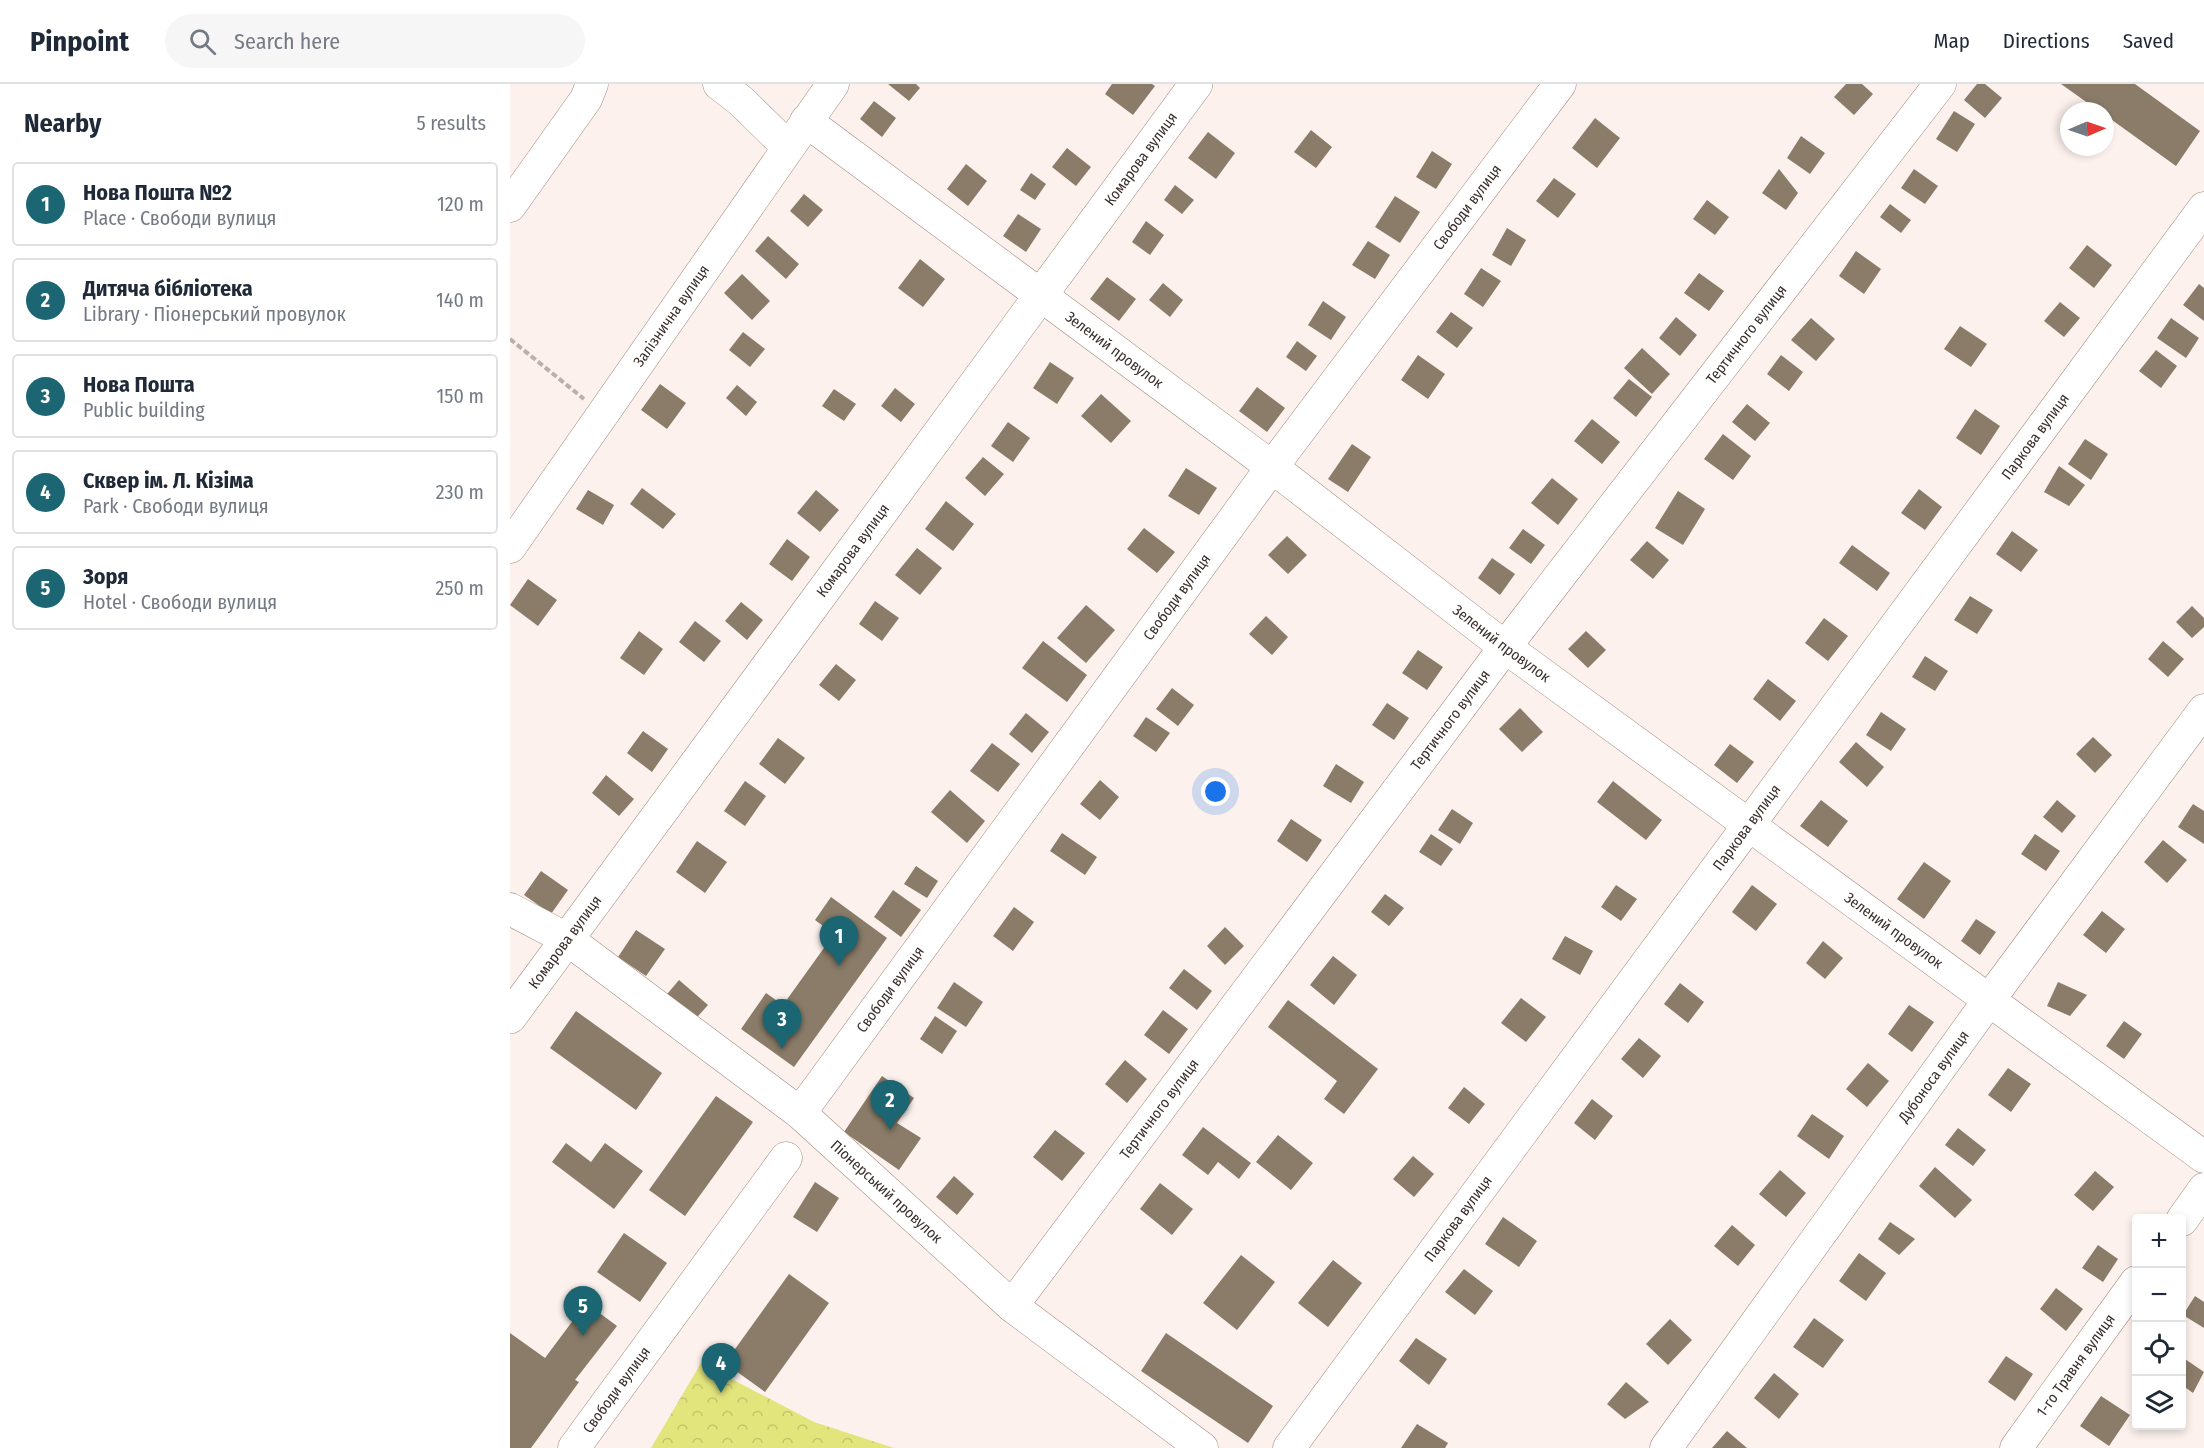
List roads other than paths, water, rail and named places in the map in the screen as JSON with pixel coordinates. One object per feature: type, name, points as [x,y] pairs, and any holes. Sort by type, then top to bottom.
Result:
[{"type":"main road","name":"Комарова вулиця","points":[[510,1017],[1196,84]]},
{"type":"street","points":[[510,206],[586,99],[591,84]]},
{"type":"street","name":"Залізнична вулиця","points":[[510,547],[833,84]]},
{"type":"street","name":"Свободи вулиця","points":[[800,1113],[1272,467],[1560,84]]},
{"type":"street","name":"Тертичного вулиця","points":[[1012,1306],[1505,647],[1940,84]]},
{"type":"street","points":[[732,90],[788,147]]},
{"type":"street","name":"Зелений провулок","points":[[806,121],[1272,467],[1505,647],[2204,1157]]},
{"type":"street","name":"Паркова вулиця","points":[[1289,1448],[2204,208]]},
{"type":"street","name":"Дубоноса вулиця","points":[[1666,1448],[1989,1000],[2204,710]]},
{"type":"street","name":"Піонерський провулок","points":[[510,909],[567,939],[800,1113],[1012,1306],[1202,1448]]},
{"type":"street","name":"Свободи вулиця","points":[[574,1448],[786,1158]]},
{"type":"street","points":[[2186,1214],[2204,1190]]},
{"type":"street","name":"1-го Травня вулиця","points":[[2016,1448],[2132,1288]]},
{"type":"place","name":"Нова Пошта №2","points":[[839,966]]},
{"type":"place","name":"Нова Пошта","points":[[782,1049]]},
{"type":"place","name":"Дитяча бібліотека","points":[[890,1130]]},
{"type":"place","name":"Зоря","points":[[583,1336]]},
{"type":"place","name":"Сквер ім. Л. Кізіма","points":[[721,1393]]}]
